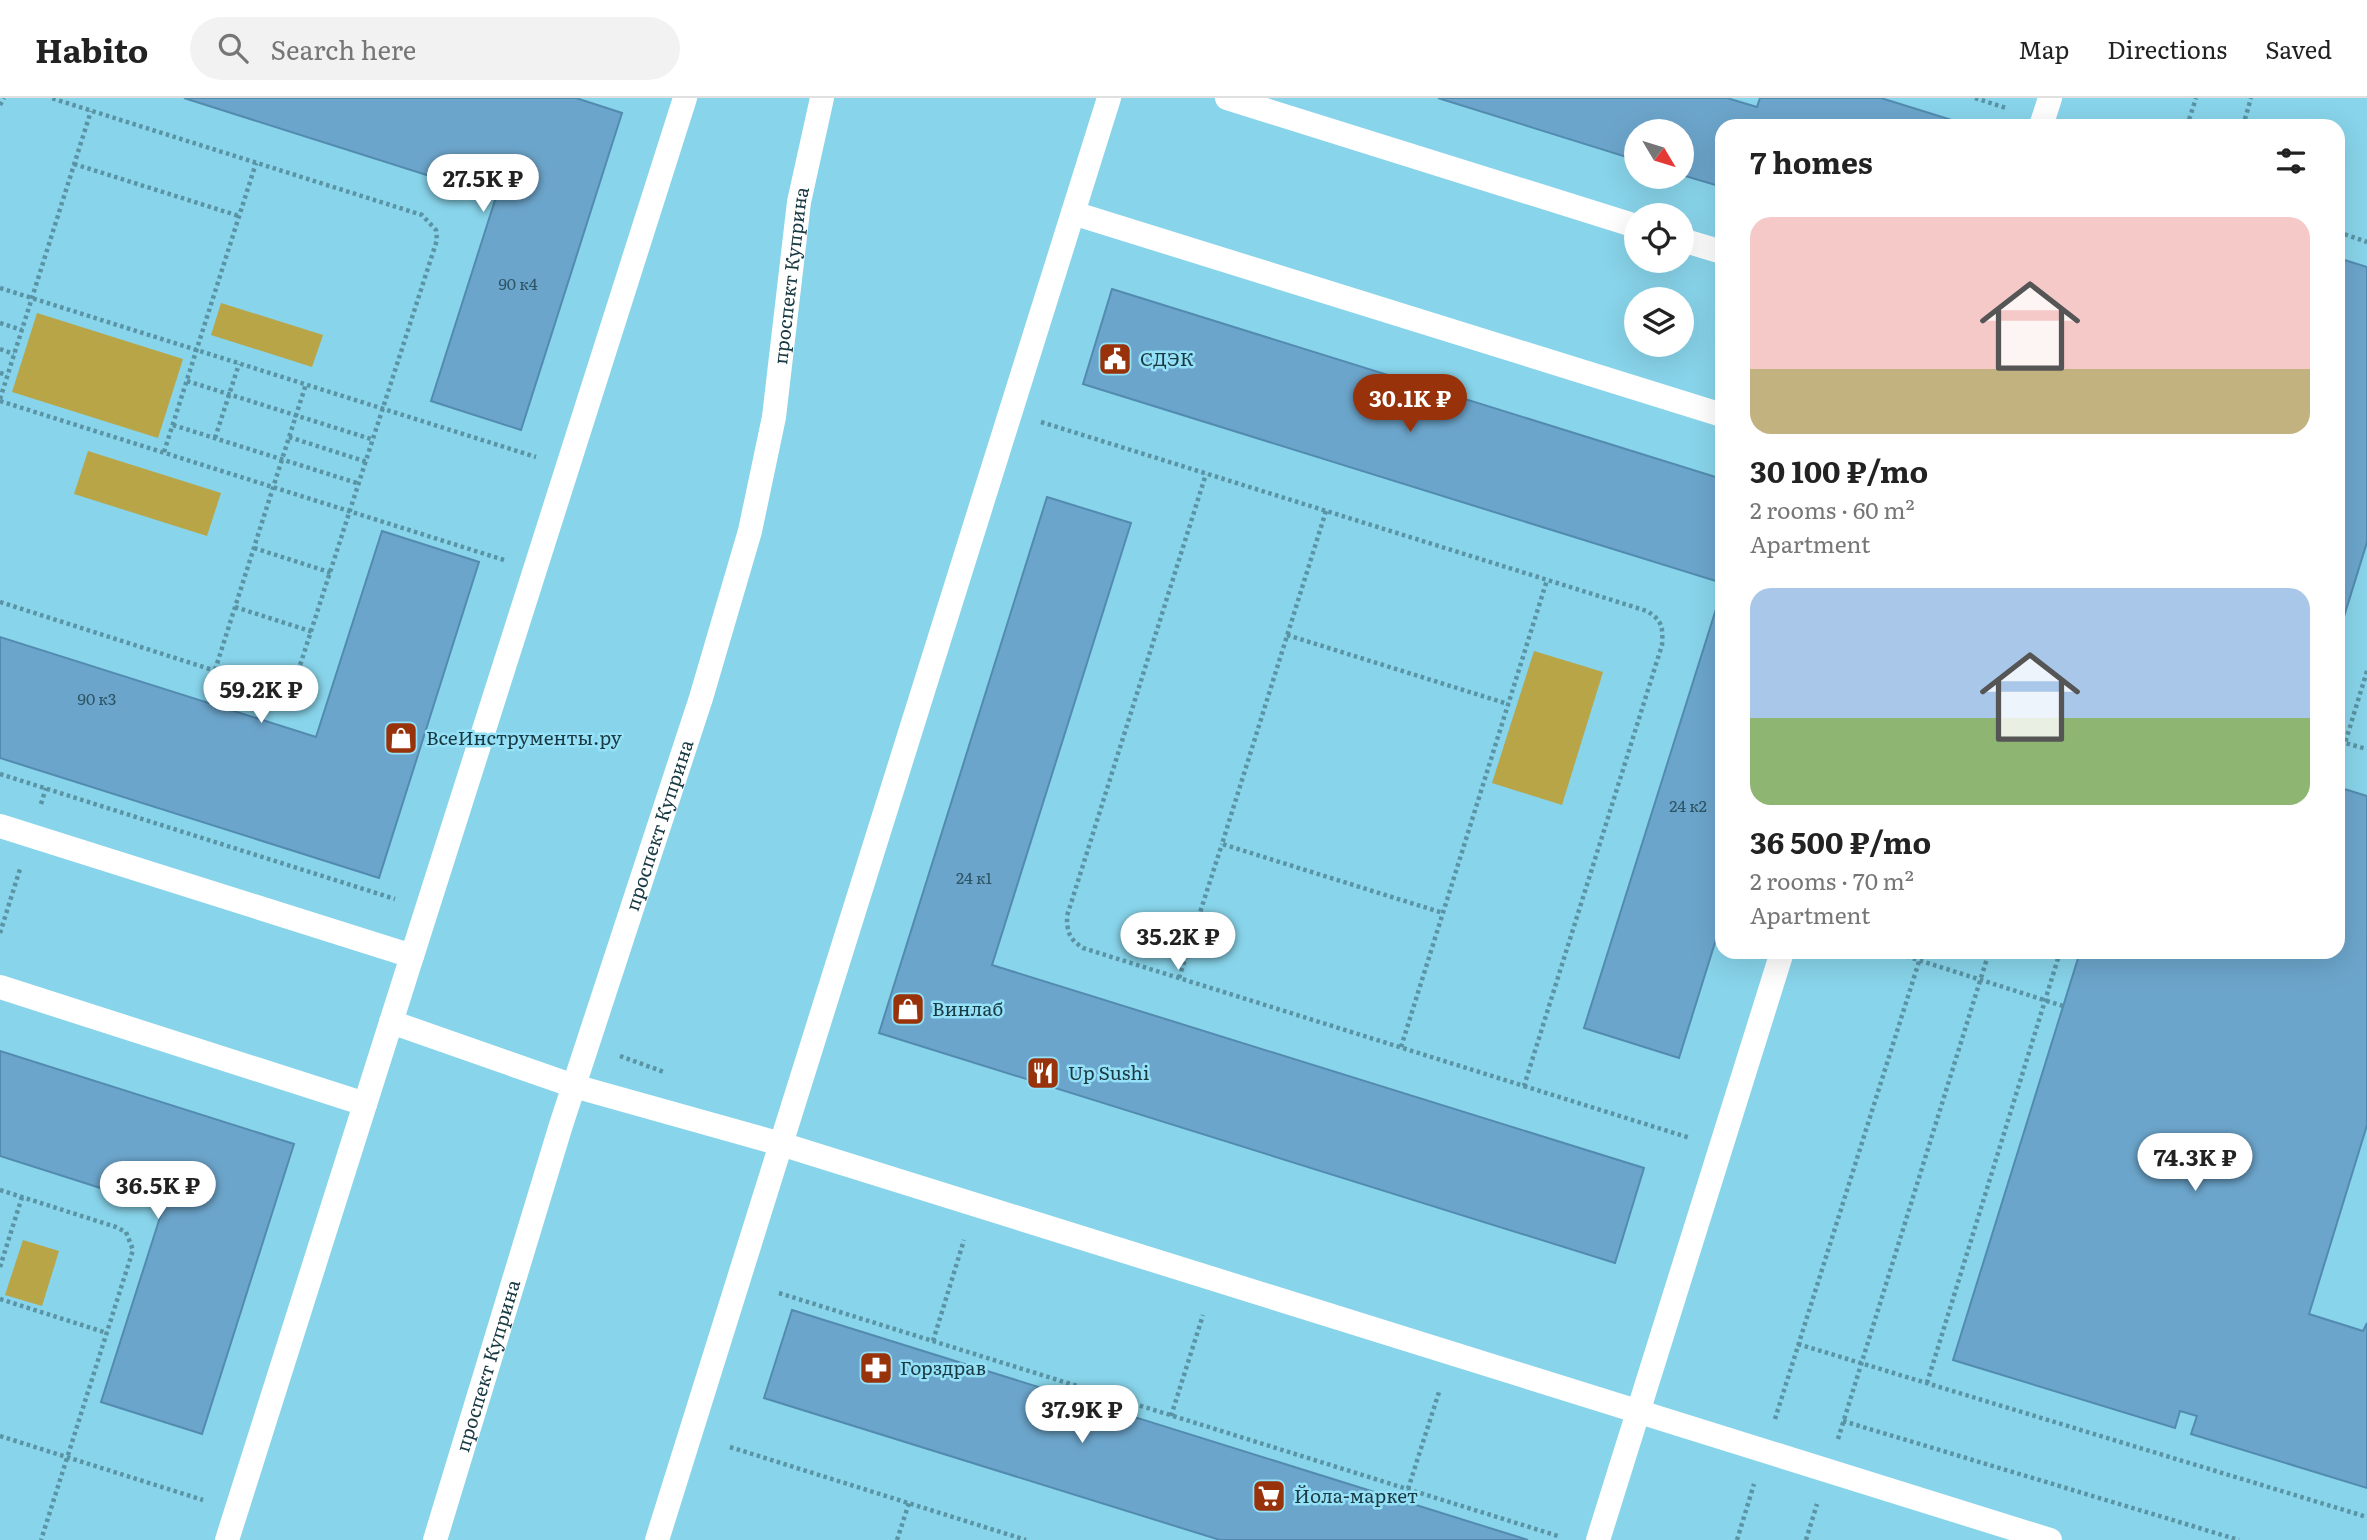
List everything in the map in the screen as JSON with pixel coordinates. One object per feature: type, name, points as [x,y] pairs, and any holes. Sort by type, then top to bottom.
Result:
[{"type":"lane","points":[[227,1540],[685,98]]},
{"type":"lane","name":"проспект Куприна","points":[[435,1540],[574,1086],[701,698],[750,531],[774,418],[799,202],[822,98]]},
{"type":"lane","points":[[657,1540],[1109,98]]},
{"type":"lane","points":[[1227,98],[1624,222]]},
{"type":"lane","points":[[2043,119],[2050,98]]},
{"type":"lane","points":[[1073,213],[1715,413]]},
{"type":"lane","points":[[1694,244],[1715,250]]},
{"type":"lane","points":[[0,826],[412,956]]},
{"type":"lane","points":[[1598,1540],[1780,959]]},
{"type":"lane","points":[[0,987],[365,1104]]},
{"type":"lane","points":[[391,1023],[574,1086],[781,1144],[2050,1540]]},
{"type":"path","points":[[0,105],[4,98]]},
{"type":"path","points":[[0,602],[270,688],[286,689],[294,684],[300,673],[352,512],[437,240],[436,230],[422,215],[51,98]]},
{"type":"path","points":[[1975,98],[2007,108]]},
{"type":"path","points":[[2189,119],[2196,98]]},
{"type":"path","points":[[2245,119],[2251,98]]},
{"type":"path","points":[[91,111],[0,400],[482,553]]},
{"type":"path","points":[[164,453],[256,163]]},
{"type":"path","points":[[74,164],[240,216]]},
{"type":"path","points":[[2345,234],[2367,242]]},
{"type":"path","points":[[0,288],[515,451]]},
{"type":"path","points":[[0,323],[22,330]]},
{"type":"path","points":[[0,349],[14,354]]},
{"type":"path","points":[[215,438],[239,363]]},
{"type":"path","points":[[0,373],[7,375]]},
{"type":"path","points":[[187,381],[374,440]]},
{"type":"path","points":[[215,670],[306,384]]},
{"type":"path","points":[[173,425],[360,484]]},
{"type":"path","points":[[1068,430],[1647,611],[1658,618],[1663,628],[1662,645],[1524,1086]]},
{"type":"path","points":[[289,437],[367,462]]},
{"type":"path","points":[[534,471],[542,445]]},
{"type":"path","points":[[1206,474],[1067,916],[1067,932],[1073,942],[1083,948],[1658,1127]]},
{"type":"path","points":[[1180,978],[1326,511]]},
{"type":"path","points":[[254,548],[332,573]]},
{"type":"path","points":[[502,574],[510,548]]},
{"type":"path","points":[[1401,1047],[1547,580]]},
{"type":"path","points":[[235,607],[313,632]]},
{"type":"path","points":[[1287,635],[1508,704]]},
{"type":"path","points":[[2367,671],[2345,743],[2367,749]]},
{"type":"path","points":[[0,774],[398,900]]},
{"type":"path","points":[[1222,844],[1443,913]]},
{"type":"path","points":[[1916,959],[2063,1006]]},
{"type":"path","points":[[1806,1540],[1987,959]]},
{"type":"path","points":[[1927,1383],[2058,959]]},
{"type":"path","points":[[1737,1540],[1919,960]]},
{"type":"path","points":[[0,1190],[116,1227],[126,1232],[133,1250],[41,1540]]},
{"type":"path","points":[[0,1267],[22,1197]]},
{"type":"path","points":[[933,1341],[964,1240]]},
{"type":"path","points":[[779,1293],[1558,1536]]},
{"type":"path","points":[[0,1299],[107,1333]]},
{"type":"path","points":[[1171,1416],[1203,1315]]},
{"type":"path","points":[[1798,1344],[2367,1517]]},
{"type":"path","points":[[1408,1489],[1440,1389]]},
{"type":"path","points":[[1843,1421],[2239,1540]]},
{"type":"path","points":[[0,1436],[207,1502]]},
{"type":"path","points":[[730,1447],[1026,1540]]},
{"type":"path","points":[[897,1540],[909,1503]]},
{"type":"shaded area","points":[[221,303],[323,335],[312,367],[211,335]]},
{"type":"shaded area","points":[[37,313],[183,359],[158,438],[12,392]]},
{"type":"shaded area","points":[[88,451],[221,493],[207,536],[74,494]]},
{"type":"shaded area","points":[[1534,651],[1603,672],[1562,805],[1492,783]]},
{"type":"shaded area","points":[[23,1240],[59,1251],[42,1306],[5,1295]]},
{"type":"building","points":[[184,98],[576,98],[622,113],[521,430],[431,401],[496,197]]},
{"type":"building","points":[[1438,98],[1727,98],[1757,107],[1760,98],[1881,98],[1948,119],[1715,119],[1715,185],[1694,179],[1694,119],[1624,119],[1624,156]]},
{"type":"building","points":[[2345,260],[2367,267],[2367,542],[2345,613]]},
{"type":"building","points":[[1112,289],[1715,477],[1715,581],[1083,384]]},
{"type":"building","points":[[1047,497],[1131,523],[992,965],[1644,1168],[1615,1263],[879,1033]]},
{"type":"building","points":[[382,531],[479,562],[379,878],[0,758],[0,637],[316,737]]},
{"type":"building","points":[[1715,612],[1715,942],[1679,1058],[1584,1028]]},
{"type":"building","points":[[2345,789],[2367,796],[2367,1125],[2309,1314],[2363,1331],[2367,1323],[2367,1488],[2191,1434],[2197,1416],[2180,1411],[2175,1428],[1953,1360],[2078,959],[2345,959]]},
{"type":"building","points":[[0,1051],[294,1144],[202,1434],[101,1402],[163,1208],[0,1156]]},
{"type":"building","points":[[792,1310],[1528,1540],[1220,1540],[764,1398]]},
{"type":"place","name":"СДЭК","points":[[1115,359]]},
{"type":"place","name":"ВсеИнструменты.ру","points":[[401,738]]},
{"type":"place","name":"Винлаб","points":[[908,1009]]},
{"type":"place","name":"Up Sushi","points":[[1043,1073]]},
{"type":"place","name":"Горздрав","points":[[876,1368]]},
{"type":"place","name":"Йола-маркет","points":[[1269,1496]]}]
